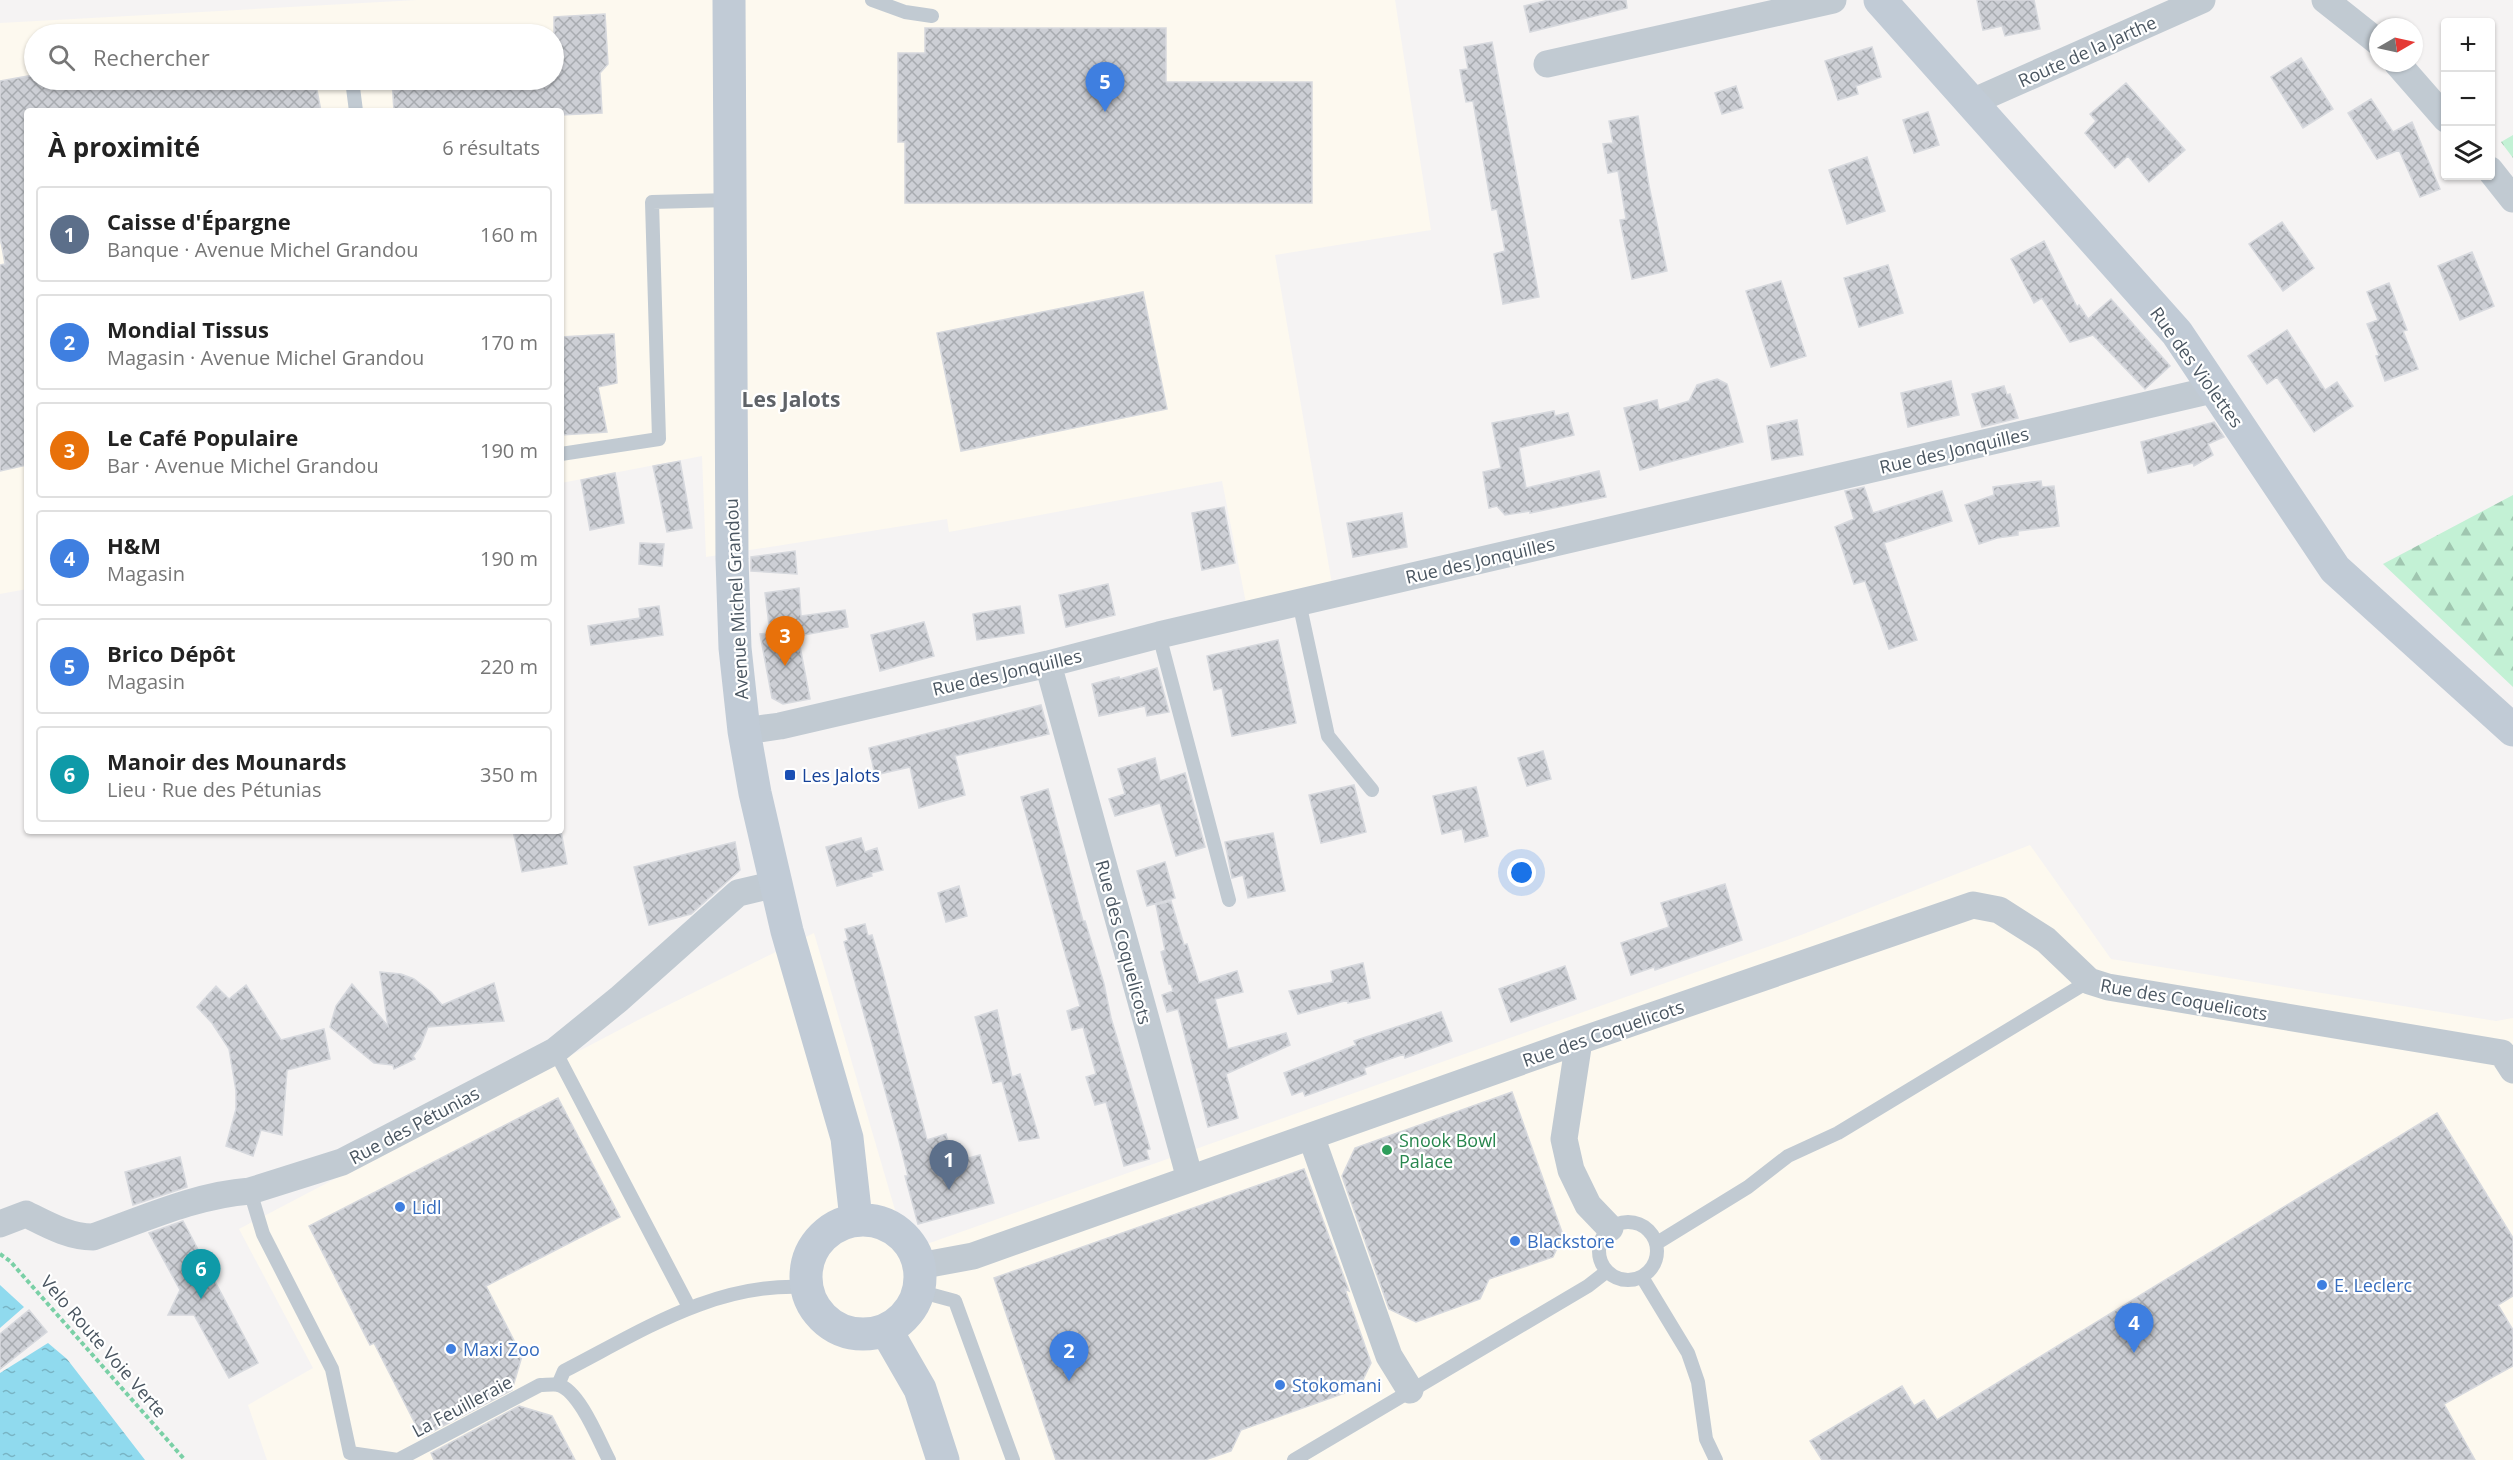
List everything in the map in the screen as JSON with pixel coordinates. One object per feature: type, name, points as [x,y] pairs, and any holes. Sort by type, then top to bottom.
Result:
[{"type":"main road","name":"Avenue Michel Grandou","points":[[729,0],[732,559],[735,648],[744,731],[755,793],[787,931],[847,1138],[856,1219]]},
{"type":"main road","name":"Rue des Violettes","points":[[1880,0],[2177,333],[2216,388],[2335,569],[2513,730]]},
{"type":"main road","points":[[856,1219],[881,1223],[903,1236],[913,1250],[919,1278],[906,1314],[886,1330],[871,1334],[857,1334],[842,1331],[829,1324],[814,1307],[806,1287],[806,1268],[812,1250],[823,1235],[838,1224],[856,1219]]},
{"type":"main road","points":[[886,1330],[920,1389],[943,1460]]},
{"type":"street","points":[[1546,64],[1833,0]]},
{"type":"street","name":"Route de la Jarthe","points":[[1972,102],[2202,0]]},
{"type":"street","points":[[2325,0],[2369,35]]},
{"type":"street","points":[[2405,72],[2441,113]]},
{"type":"street","points":[[2495,176],[2513,199]]},
{"type":"street","name":"Rue des Jonquilles","points":[[744,731],[780,726],[1048,664],[1159,635],[2216,388]]},
{"type":"street","name":"Rue des Coquelicots","points":[[1048,664],[1190,1179],[1973,905],[1999,910],[2046,940],[2090,981],[2108,987],[2502,1053],[2513,1070]]},
{"type":"street","name":"Rue des Pétunias","points":[[0,1224],[26,1214],[79,1237],[93,1237],[188,1203],[234,1192],[250,1191],[342,1162],[555,1051],[619,999],[738,893],[776,884]]},
{"type":"street","points":[[1580,1041],[1563,1139],[1571,1170],[1588,1205],[1610,1228]]},
{"type":"street","points":[[1311,1136],[1389,1356],[1410,1390]]},
{"type":"street","points":[[919,1278],[973,1256],[1190,1179]]},
{"type":"lane","points":[[872,0],[905,12],[932,16]]},
{"type":"lane","points":[[353,90],[356,108]]},
{"type":"lane","points":[[564,454],[658,440],[652,202],[730,200]]},
{"type":"lane","points":[[1299,602],[1328,735],[1372,790]]},
{"type":"lane","points":[[1159,635],[1229,900]]},
{"type":"lane","points":[[1657,1244],[1748,1187],[1788,1156],[1838,1133],[2090,981]]},
{"type":"lane","points":[[555,1051],[689,1308]]},
{"type":"lane","points":[[250,1191],[263,1234],[332,1369],[350,1453],[398,1460]]},
{"type":"lane","points":[[1628,1221],[1646,1228],[1657,1244],[1655,1263],[1642,1277],[1623,1281],[1606,1272],[1601,1263],[1599,1244],[1610,1228],[1628,1221]]},
{"type":"lane","points":[[1294,1460],[1588,1286],[1606,1272]]},
{"type":"lane","points":[[1642,1277],[1688,1353],[1698,1382],[1706,1439],[1716,1460]]},
{"type":"lane","points":[[919,1278],[955,1301],[1013,1460]]},
{"type":"lane","points":[[609,1460],[582,1409],[569,1391],[558,1385],[564,1371],[689,1308],[722,1296],[776,1285],[806,1287]]},
{"type":"lane","name":"La Feuilleraie","points":[[398,1460],[540,1385],[558,1385]]},
{"type":"path","name":"Velo Route Voie Verte","points":[[0,1254],[10,1261],[62,1318],[185,1460]]},
{"type":"shaded area","points":[[417,0],[1395,0],[1431,230],[1275,255],[1332,584],[1246,603],[1222,481],[949,532],[947,519],[706,557],[702,456],[564,482],[564,108],[24,108],[24,590],[0,594],[0,244],[12,242],[0,183],[0,23]]},
{"type":"shaded area","points":[[2030,845],[2111,959],[2496,1021],[2513,1018],[2513,1460],[267,1460],[248,1405],[313,1368],[239,1229],[642,1018],[814,933],[907,1251],[1801,935]]},
{"type":"green space","points":[[2513,135],[2513,158],[2501,142]]},
{"type":"green space","points":[[2513,495],[2513,687],[2383,564]]},
{"type":"water","points":[[0,1285],[24,1307],[0,1328]]},
{"type":"water","points":[[48,1343],[67,1359],[145,1460],[0,1460],[0,1373]]},
{"type":"building","points":[[1549,0],[1626,0],[1627,8],[1530,32],[1524,6]]},
{"type":"building","points":[[1977,0],[2034,0],[2040,29],[2005,36],[2002,26],[1983,30]]},
{"type":"building","points":[[605,14],[608,64],[600,73],[602,113],[564,115],[564,108],[394,108],[393,90],[564,90],[564,24],[554,24],[554,17]]},
{"type":"building","points":[[925,28],[1166,28],[1166,82],[1312,82],[1312,203],[905,203],[905,142],[898,142],[898,53],[925,53]]},
{"type":"building","points":[[1492,42],[1539,297],[1503,304],[1494,254],[1505,251],[1497,209],[1492,210],[1473,101],[1466,102],[1460,70],[1468,69],[1464,47]]},
{"type":"building","points":[[1872,47],[1881,77],[1856,86],[1858,94],[1838,100],[1825,61]]},
{"type":"building","points":[[2301,58],[2333,109],[2303,128],[2271,77]]},
{"type":"building","points":[[24,77],[24,90],[317,90],[320,108],[24,108],[24,466],[0,471],[0,265],[5,264],[0,236],[0,81]]},
{"type":"building","points":[[2126,83],[2185,150],[2149,182],[2128,156],[2115,168],[2085,133],[2096,121],[2090,114]]},
{"type":"building","points":[[1736,86],[1743,108],[1722,114],[1715,93]]},
{"type":"building","points":[[2371,99],[2393,132],[2412,122],[2440,189],[2420,197],[2399,150],[2377,159],[2348,113]]},
{"type":"building","points":[[1928,112],[1939,145],[1914,153],[1903,120]]},
{"type":"building","points":[[1638,116],[1649,186],[1667,271],[1632,279],[1620,220],[1626,219],[1618,171],[1608,173],[1603,144],[1613,143],[1609,121]]},
{"type":"building","points":[[1867,157],[1885,211],[1847,224],[1829,170]]},
{"type":"building","points":[[2282,222],[2314,268],[2283,291],[2249,244]]},
{"type":"building","points":[[2044,241],[2077,307],[2079,305],[2088,319],[2111,299],[2170,366],[2145,389],[2093,335],[2070,342],[2042,298],[2034,303],[2011,259]]},
{"type":"building","points":[[2472,252],[2494,306],[2460,320],[2438,266]]},
{"type":"building","points":[[1888,265],[1903,313],[1859,327],[1844,278]]},
{"type":"building","points":[[1781,281],[1806,356],[1771,367],[1746,291]]},
{"type":"building","points":[[2389,283],[2407,330],[2403,331],[2418,369],[2385,381],[2376,356],[2379,355],[2367,324],[2378,320],[2367,292]]},
{"type":"building","points":[[1143,292],[1167,409],[961,451],[937,333]]},
{"type":"building","points":[[2287,330],[2325,390],[2337,382],[2353,406],[2314,432],[2277,377],[2267,384],[2248,356]]},
{"type":"building","points":[[614,334],[617,383],[598,387],[607,432],[564,435],[564,337]]},
{"type":"building","points":[[1717,379],[1727,384],[1743,442],[1640,470],[1624,408],[1657,400],[1659,410],[1689,401],[1697,385]]},
{"type":"building","points":[[1951,381],[1959,415],[1908,427],[1901,393]]},
{"type":"building","points":[[2004,386],[2007,395],[2010,394],[2018,418],[1982,427],[1972,394]]},
{"type":"building","points":[[1554,411],[1555,416],[1568,413],[1574,435],[1519,448],[1526,488],[1599,471],[1606,497],[1530,513],[1530,511],[1505,515],[1497,506],[1489,508],[1483,472],[1501,468],[1492,423]]},
{"type":"building","points":[[1797,420],[1803,455],[1772,460],[1767,426]]},
{"type":"building","points":[[2214,422],[2224,437],[2208,444],[2213,455],[2194,466],[2193,463],[2148,473],[2141,442]]},
{"type":"building","points":[[680,461],[692,528],[667,532],[653,466]]},
{"type":"building","points":[[615,473],[624,523],[590,530],[581,480]]},
{"type":"building","points":[[2041,481],[2042,487],[2054,486],[2059,526],[2018,531],[2018,535],[1979,544],[1965,505],[1994,495],[1993,487]]},
{"type":"building","points":[[1864,487],[1873,513],[1942,491],[1952,521],[1884,543],[1917,640],[1889,649],[1865,581],[1854,584],[1835,527],[1854,519],[1845,491]]},
{"type":"building","points":[[1224,507],[1235,563],[1202,570],[1192,513]]},
{"type":"building","points":[[1402,513],[1407,547],[1353,557],[1347,523]]},
{"type":"building","points":[[640,543],[664,544],[662,566],[639,564]]},
{"type":"building","points":[[795,551],[797,574],[751,571],[751,557]]},
{"type":"building","points":[[1108,584],[1115,615],[1066,627],[1059,595]]},
{"type":"building","points":[[799,588],[801,616],[845,610],[848,627],[798,636],[810,699],[783,704],[772,698],[760,634],[770,633],[765,593]]},
{"type":"building","points":[[659,606],[663,635],[591,645],[588,626],[640,618],[639,609]]},
{"type":"building","points":[[1020,606],[1024,633],[977,640],[973,614]]},
{"type":"building","points":[[924,622],[934,656],[880,671],[871,635]]},
{"type":"building","points":[[1278,640],[1296,723],[1232,736],[1222,688],[1214,690],[1207,656]]},
{"type":"building","points":[[1157,668],[1169,712],[1147,716],[1145,706],[1099,716],[1092,684],[1119,677],[1120,679]]},
{"type":"building","points":[[1041,705],[1049,734],[955,756],[965,795],[919,808],[910,767],[875,775],[869,748]]},
{"type":"building","points":[[1543,751],[1551,779],[1527,786],[1518,758]]},
{"type":"building","points":[[1155,758],[1160,781],[1185,773],[1205,847],[1176,856],[1160,803],[1115,816],[1109,799],[1125,794],[1118,769]]},
{"type":"building","points":[[1354,785],[1366,832],[1321,843],[1309,795]]},
{"type":"building","points":[[1476,787],[1488,836],[1465,842],[1462,829],[1442,834],[1433,796]]},
{"type":"building","points":[[1048,789],[1083,921],[1085,921],[1104,984],[1111,1018],[1150,1149],[1146,1150],[1149,1159],[1124,1166],[1106,1102],[1095,1105],[1086,1077],[1096,1074],[1083,1027],[1072,1030],[1067,1011],[1080,1006],[1021,797]]},
{"type":"building","points":[[1273,833],[1285,891],[1248,898],[1243,875],[1232,878],[1225,842]]},
{"type":"building","points":[[514,834],[562,834],[567,864],[522,872]]},
{"type":"building","points":[[861,838],[865,852],[877,848],[883,870],[871,873],[872,876],[837,886],[826,847]]},
{"type":"building","points":[[735,842],[740,870],[691,914],[649,925],[634,867]]},
{"type":"building","points":[[1165,862],[1175,898],[1147,906],[1137,871]]},
{"type":"building","points":[[1725,884],[1742,940],[1655,970],[1654,967],[1631,975],[1621,943],[1669,927],[1661,903]]},
{"type":"building","points":[[959,886],[967,916],[946,922],[938,893]]},
{"type":"building","points":[[1171,901],[1184,945],[1187,944],[1199,983],[1237,971],[1243,992],[1215,999],[1228,1049],[1286,1033],[1290,1045],[1226,1074],[1238,1118],[1208,1127],[1178,1009],[1167,1012],[1162,995],[1173,991],[1161,952],[1165,950],[1156,905]]},
{"type":"building","points":[[865,924],[868,936],[872,935],[882,969],[927,1140],[946,1134],[954,1162],[980,1155],[994,1203],[918,1224],[905,1176],[908,1176],[898,1137],[844,942],[848,940],[845,929]]},
{"type":"building","points":[[1363,963],[1370,998],[1348,1003],[1348,1000],[1298,1014],[1289,991],[1333,982],[1331,971]]},
{"type":"building","points":[[1565,966],[1576,999],[1511,1022],[1499,989]]},
{"type":"building","points":[[380,972],[401,974],[414,979],[431,992],[442,1005],[494,983],[504,1021],[428,1027],[420,1047],[413,1056],[415,1059],[394,1069],[393,1065],[374,1063],[330,1027],[336,1006],[352,984],[388,1026]]},
{"type":"building","points":[[246,985],[281,1040],[324,1029],[330,1059],[287,1070],[282,1135],[261,1130],[253,1156],[226,1146],[236,1109],[236,1091],[229,1049],[212,1023],[197,1007],[216,986],[229,999]]},
{"type":"building","points":[[997,1010],[1012,1077],[1020,1074],[1039,1138],[1019,1141],[1002,1081],[993,1083],[975,1017]]},
{"type":"building","points":[[1441,1012],[1452,1041],[1405,1058],[1404,1054],[1364,1068],[1366,1074],[1305,1096],[1303,1091],[1292,1095],[1284,1073],[1356,1045],[1354,1041]]},
{"type":"building","points":[[1512,1092],[1563,1235],[1553,1257],[1489,1279],[1480,1299],[1416,1322],[1389,1309],[1342,1176],[1355,1148]]},
{"type":"building","points":[[558,1098],[620,1217],[486,1286],[522,1356],[512,1390],[422,1437],[374,1343],[370,1345],[309,1226]]},
{"type":"building","name":"E. Leclerc","points":[[2437,1113],[2513,1238],[2513,1296],[2498,1305],[2513,1330],[2513,1366],[2444,1404],[2475,1460],[1822,1460],[1810,1441],[1902,1386],[1914,1406],[1924,1400],[1937,1420]]},
{"type":"building","points":[[180,1157],[187,1187],[133,1205],[125,1172]]},
{"type":"building","points":[[1304,1169],[1349,1291],[1345,1289],[1371,1363],[1359,1388],[1241,1430],[1231,1451],[1205,1460],[1056,1460],[994,1278]]},
{"type":"building","points":[[183,1221],[258,1363],[229,1378],[194,1315],[168,1315],[180,1290],[149,1233]]},
{"type":"building","points":[[29,1310],[47,1332],[0,1369],[0,1334]]},
{"type":"building","points":[[519,1406],[552,1416],[575,1460],[434,1460],[431,1453]]},
{"type":"place","name":"Brico Dépôt","points":[[1105,112]]},
{"type":"place","name":"Le Café Populaire","points":[[785,666]]},
{"type":"place","name":"Les Jalots","points":[[790,775]]},
{"type":"place","name":"Snook Bowl Palace","points":[[1387,1150]]},
{"type":"place","name":"Caisse d'Épargne","points":[[949,1190]]},
{"type":"place","name":"Lidl","points":[[400,1207]]},
{"type":"place","name":"Blackstore","points":[[1515,1241]]},
{"type":"place","name":"E. Leclerc","points":[[2322,1285]]},
{"type":"place","name":"Manoir des Mounards","points":[[201,1299]]},
{"type":"place","name":"Maxi Zoo","points":[[451,1349]]},
{"type":"place","name":"H&M","points":[[2134,1353]]},
{"type":"place","name":"Mondial Tissus","points":[[1069,1381]]},
{"type":"place","name":"Stokomani","points":[[1280,1385]]},
{"type":"district","name":"Les Jalots","points":[[791,399]]}]
